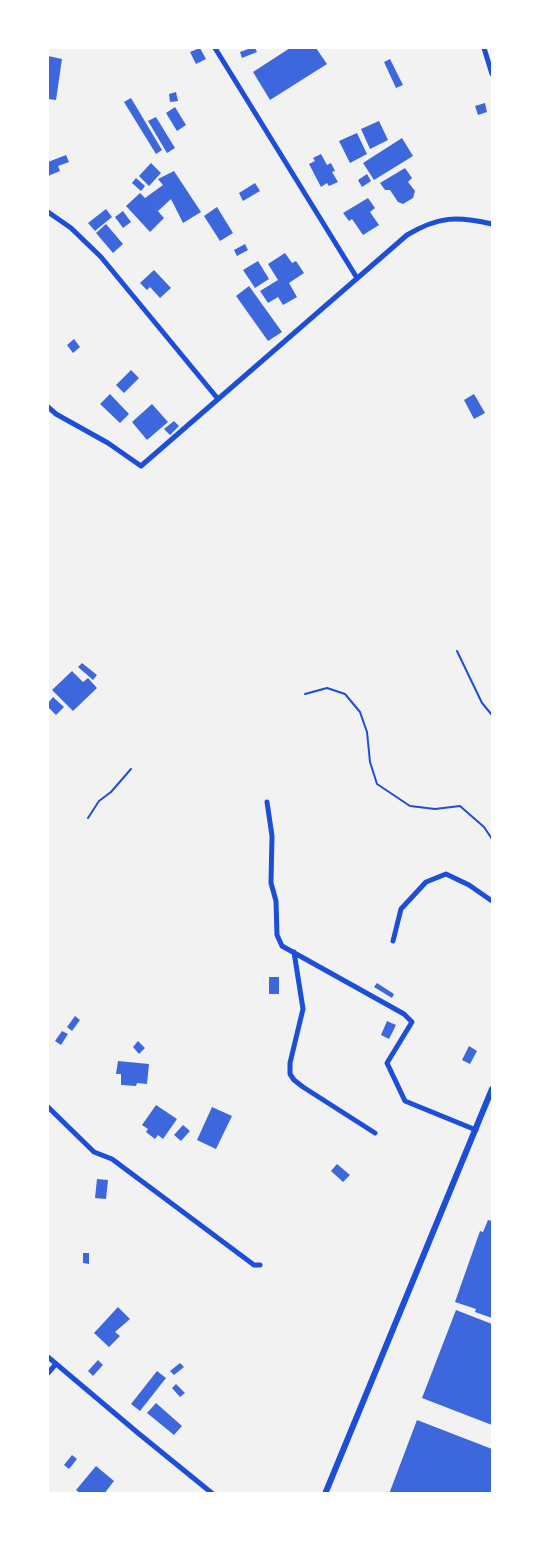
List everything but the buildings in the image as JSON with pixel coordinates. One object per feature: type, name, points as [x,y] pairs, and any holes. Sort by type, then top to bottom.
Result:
[{"type":"street","points":[[215,48],[357,278]]},
{"type":"street","points":[[484,48],[492,74]]},
{"type":"street","points":[[48,212],[71,228],[100,257],[218,399]]},
{"type":"street","points":[[48,407],[56,414],[108,443],[142,466],[407,235],[425,224],[448,218],[475,220],[492,224]]},
{"type":"street","points":[[267,802],[272,836],[271,883],[276,901],[277,935],[282,946],[404,1014],[412,1022],[387,1063],[405,1101],[476,1130]]},
{"type":"street","points":[[393,941],[401,909],[426,882],[446,874],[470,885],[492,901]]},
{"type":"street","points":[[294,952],[303,1009],[290,1063],[290,1074],[294,1080],[375,1133]]},
{"type":"street","points":[[326,1494],[492,1089]]},
{"type":"street","points":[[48,1107],[94,1152],[112,1159],[254,1264],[260,1265]]},
{"type":"street","points":[[48,1357],[213,1494]]},
{"type":"street","points":[[48,1373],[56,1364]]},
{"type":"path","points":[[456,651],[482,703],[492,715]]},
{"type":"path","points":[[305,694],[327,688],[345,694],[360,712],[366,732],[370,762],[377,784],[410,806],[435,809],[460,806],[484,827],[492,839]]},
{"type":"path","points":[[88,818],[98,802],[111,792],[131,769]]}]
